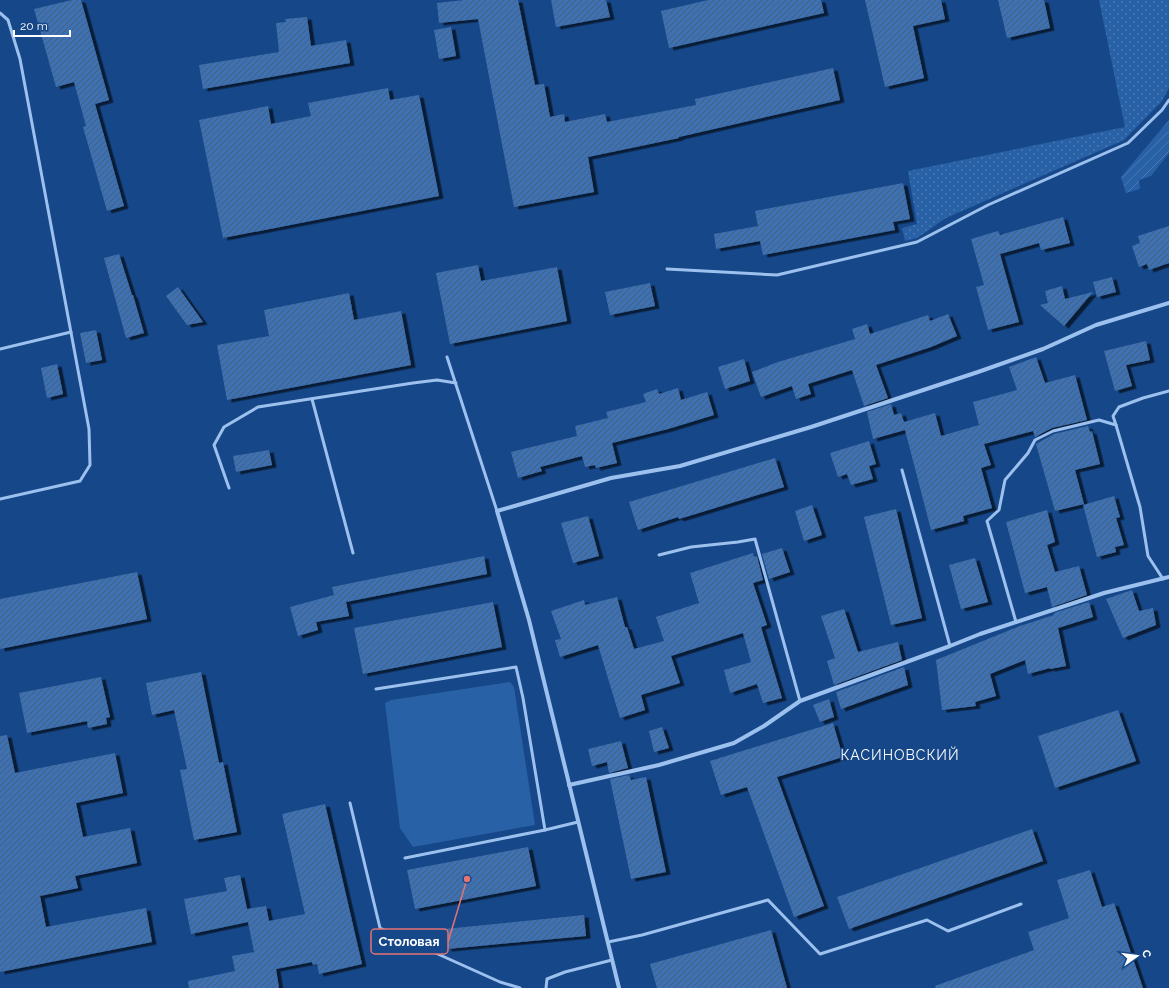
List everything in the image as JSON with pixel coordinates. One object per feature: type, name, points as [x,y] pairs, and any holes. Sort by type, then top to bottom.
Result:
[{"type":"street","points":[[618,988],[529,620],[497,511],[611,478],[680,466],[811,427],[1043,349],[1096,325],[1169,304]]},
{"type":"street","points":[[569,785],[659,765],[734,743],[764,726],[800,701],[980,634],[1104,593],[1169,577]]},
{"type":"lane","points":[[0,13],[8,20],[20,59],[89,429],[90,465],[80,481],[0,499]]},
{"type":"lane","points":[[667,269],[777,275],[917,242],[988,205],[1128,143],[1162,110],[1169,100]]},
{"type":"lane","points":[[0,350],[71,332]]},
{"type":"lane","points":[[447,357],[497,511]]},
{"type":"lane","points":[[229,488],[214,445],[224,427],[258,407],[437,380],[456,383]]},
{"type":"lane","points":[[1163,579],[1148,556],[1140,507],[1113,416],[1119,407],[1143,398],[1169,391]]},
{"type":"lane","points":[[312,399],[353,553]]},
{"type":"lane","points":[[1016,622],[987,522],[1000,510],[1004,480],[1028,453],[1035,440],[1053,431],[1099,420],[1116,425]]},
{"type":"lane","points":[[902,470],[950,646]]},
{"type":"lane","points":[[659,555],[691,547],[755,539],[800,701]]},
{"type":"lane","points":[[376,689],[516,667],[523,698],[545,830]]},
{"type":"lane","points":[[350,803],[380,928],[500,982],[520,988]]},
{"type":"lane","points":[[405,858],[578,822]]},
{"type":"lane","points":[[608,942],[642,935],[768,900],[820,954],[928,920],[948,931],[1021,904]]},
{"type":"lane","points":[[546,988],[547,979],[565,972],[612,960]]},
{"type":"shaded area","points":[[1099,0],[1169,0],[1169,88],[1162,101],[1124,140],[946,218],[917,238],[905,241],[902,228],[917,224],[908,171],[1125,127]]},
{"type":"shaded area","points":[[1169,120],[1169,153],[1151,176],[1139,180],[1140,189],[1126,193],[1121,177]]},
{"type":"shaded area","points":[[510,682],[514,687],[535,825],[413,847],[400,828],[385,703],[391,700]]},
{"type":"building","points":[[72,0],[81,0],[109,100],[95,104],[124,206],[107,211],[83,127],[86,126],[74,82],[56,87],[34,9]]},
{"type":"building","points":[[464,0],[518,0],[535,85],[544,84],[550,117],[564,114],[565,122],[605,114],[607,122],[696,105],[695,99],[833,68],[840,100],[679,138],[588,157],[594,192],[514,207],[478,19],[439,23],[437,3]]},
{"type":"building","points":[[551,0],[606,0],[610,17],[556,27]]},
{"type":"building","points":[[708,0],[821,0],[824,13],[669,48],[661,11]]},
{"type":"building","points":[[865,0],[941,0],[945,19],[913,26],[924,78],[885,87]]},
{"type":"building","points":[[998,0],[1044,0],[1050,28],[1007,38]]},
{"type":"building","points":[[307,17],[311,46],[346,40],[350,63],[203,89],[199,65],[279,52],[276,23],[286,22],[285,19]]},
{"type":"building","points":[[451,27],[456,56],[439,59],[434,30]]},
{"type":"building","points":[[388,88],[390,100],[419,95],[439,196],[223,238],[199,120],[268,106],[271,124],[311,116],[308,103]]},
{"type":"building","points":[[903,183],[910,219],[893,222],[895,230],[763,255],[760,241],[716,249],[714,234],[758,226],[755,211]]},
{"type":"building","points":[[1063,217],[1070,243],[1041,250],[1039,243],[1000,254],[1019,322],[988,330],[976,287],[984,285],[971,239],[998,231],[1000,235]]},
{"type":"building","points":[[1169,226],[1169,263],[1149,270],[1147,264],[1139,267],[1132,246],[1140,243],[1138,236]]},
{"type":"building","points":[[119,254],[144,333],[126,338],[104,258]]},
{"type":"building","points":[[478,265],[481,281],[557,267],[567,321],[450,344],[436,273]]},
{"type":"building","points":[[1112,277],[1116,292],[1097,297],[1093,282]]},
{"type":"building","points":[[650,283],[655,306],[610,315],[605,292]]},
{"type":"building","points":[[1062,286],[1065,299],[1093,292],[1064,326],[1040,305],[1048,303],[1045,291]]},
{"type":"building","points":[[178,287],[203,322],[187,325],[166,296]]},
{"type":"building","points":[[349,293],[354,320],[401,311],[411,365],[227,400],[217,345],[269,336],[264,310]]},
{"type":"building","points":[[948,314],[957,336],[931,347],[876,365],[888,398],[864,406],[852,370],[808,384],[811,394],[796,399],[792,386],[761,397],[752,372],[778,362],[855,339],[852,329],[867,324],[870,334],[928,315],[930,321]]},
{"type":"building","points":[[96,330],[102,360],[86,363],[80,333]]},
{"type":"building","points":[[1146,341],[1150,360],[1126,365],[1132,386],[1115,391],[1104,351]]},
{"type":"building","points":[[1036,357],[1045,383],[1075,375],[1087,420],[1052,428],[1035,437],[1033,431],[984,444],[991,465],[981,468],[992,508],[963,516],[964,521],[931,530],[905,430],[873,439],[867,412],[891,404],[894,415],[901,413],[904,422],[935,413],[941,436],[979,425],[973,402],[1017,390],[1009,367]]},
{"type":"building","points":[[744,359],[750,381],[725,389],[718,367]]},
{"type":"building","points":[[57,364],[63,394],[47,398],[41,368]]},
{"type":"building","points":[[678,388],[681,400],[707,392],[714,415],[668,429],[612,443],[617,463],[596,468],[595,465],[585,467],[582,456],[540,467],[542,471],[518,478],[511,452],[577,436],[575,426],[608,418],[606,412],[646,402],[643,394],[657,389],[659,394]]},
{"type":"building","points":[[1088,426],[1090,432],[1092,431],[1100,464],[1075,470],[1084,504],[1055,511],[1036,444],[1054,434]]},
{"type":"building","points":[[869,441],[876,464],[869,466],[873,479],[851,485],[847,474],[838,477],[830,453]]},
{"type":"building","points":[[269,450],[272,465],[236,472],[233,456]]},
{"type":"building","points":[[775,458],[784,487],[638,530],[629,502]]},
{"type":"building","points":[[1114,496],[1120,517],[1116,518],[1124,545],[1115,547],[1116,552],[1097,557],[1083,505]]},
{"type":"building","points":[[812,505],[822,535],[804,541],[795,511]]},
{"type":"building","points":[[896,509],[922,618],[891,625],[864,517]]},
{"type":"building","points":[[1047,510],[1055,542],[1047,545],[1055,572],[1079,566],[1087,595],[1052,607],[1047,587],[1025,593],[1006,522]]},
{"type":"building","points":[[588,516],[599,556],[573,563],[561,523]]},
{"type":"building","points":[[782,548],[790,572],[769,579],[762,554]]},
{"type":"building","points":[[753,553],[754,557],[757,556],[763,580],[753,583],[767,625],[761,627],[782,698],[763,703],[757,684],[730,693],[724,670],[751,662],[743,633],[671,656],[680,683],[641,695],[645,710],[620,718],[598,645],[560,657],[555,640],[561,639],[551,611],[584,600],[585,605],[617,597],[625,627],[627,627],[634,649],[664,641],[656,617],[699,603],[690,573]]},
{"type":"building","points":[[484,556],[487,574],[346,602],[349,616],[316,622],[318,630],[298,636],[290,607],[334,595],[332,587]]},
{"type":"building","points":[[975,558],[988,602],[961,609],[949,565]]},
{"type":"building","points":[[137,572],[147,619],[0,649],[0,599]]},
{"type":"building","points":[[1132,590],[1139,611],[1153,608],[1156,625],[1123,638],[1106,599]]},
{"type":"building","points":[[493,602],[502,647],[363,674],[354,628]]},
{"type":"building","points":[[1089,602],[1093,617],[1058,628],[1066,666],[1050,668],[1028,674],[1025,660],[990,674],[996,696],[975,702],[976,706],[942,710],[936,660],[1020,626],[1054,615],[1054,613]]},
{"type":"building","points":[[844,609],[858,652],[898,642],[902,660],[834,685],[827,661],[835,658],[821,616]]},
{"type":"building","points":[[904,667],[908,685],[841,709],[836,692]]},
{"type":"building","points":[[201,672],[219,763],[223,762],[237,832],[194,840],[180,770],[187,769],[174,710],[152,715],[146,683]]},
{"type":"building","points":[[101,677],[110,717],[106,718],[107,724],[88,728],[87,721],[27,733],[19,693]]},
{"type":"building","points":[[829,699],[834,717],[820,722],[813,705]]},
{"type":"building","points":[[1118,710],[1136,761],[1055,788],[1038,736]]},
{"type":"building","points":[[833,723],[843,757],[777,777],[824,906],[794,917],[747,787],[721,795],[710,761]]},
{"type":"building","points":[[662,727],[669,748],[654,752],[649,731]]},
{"type":"building","points":[[7,735],[15,773],[115,753],[123,793],[76,803],[83,837],[130,828],[137,863],[75,876],[78,888],[40,896],[46,927],[146,908],[152,942],[0,972],[0,736]]},
{"type":"building","points":[[621,741],[628,768],[609,773],[607,762],[592,766],[588,749]]},
{"type":"building","points":[[629,775],[631,780],[646,777],[666,872],[631,879],[610,779]]},
{"type":"building","points":[[325,804],[362,964],[319,974],[317,964],[313,965],[312,962],[276,969],[279,988],[189,988],[188,981],[235,971],[232,956],[254,952],[248,922],[191,934],[184,899],[227,891],[224,878],[240,875],[247,909],[266,906],[269,921],[305,914],[282,814]]},
{"type":"building","points":[[1032,829],[1043,861],[849,929],[837,897]]},
{"type":"building","points":[[528,847],[536,886],[415,909],[407,870]]},
{"type":"building","points":[[1090,870],[1102,907],[1114,903],[1143,988],[936,988],[935,986],[1034,950],[1028,932],[1069,918],[1057,880]]},
{"type":"building","points":[[584,915],[586,936],[447,949],[445,929]]},
{"type":"building","points":[[771,930],[787,988],[657,988],[650,964]]},
{"type":"place","name":"Столовая","points":[[467,879]]},
{"type":"district","name":"КАСИНОВСКИЙ","points":[[900,755]]}]
